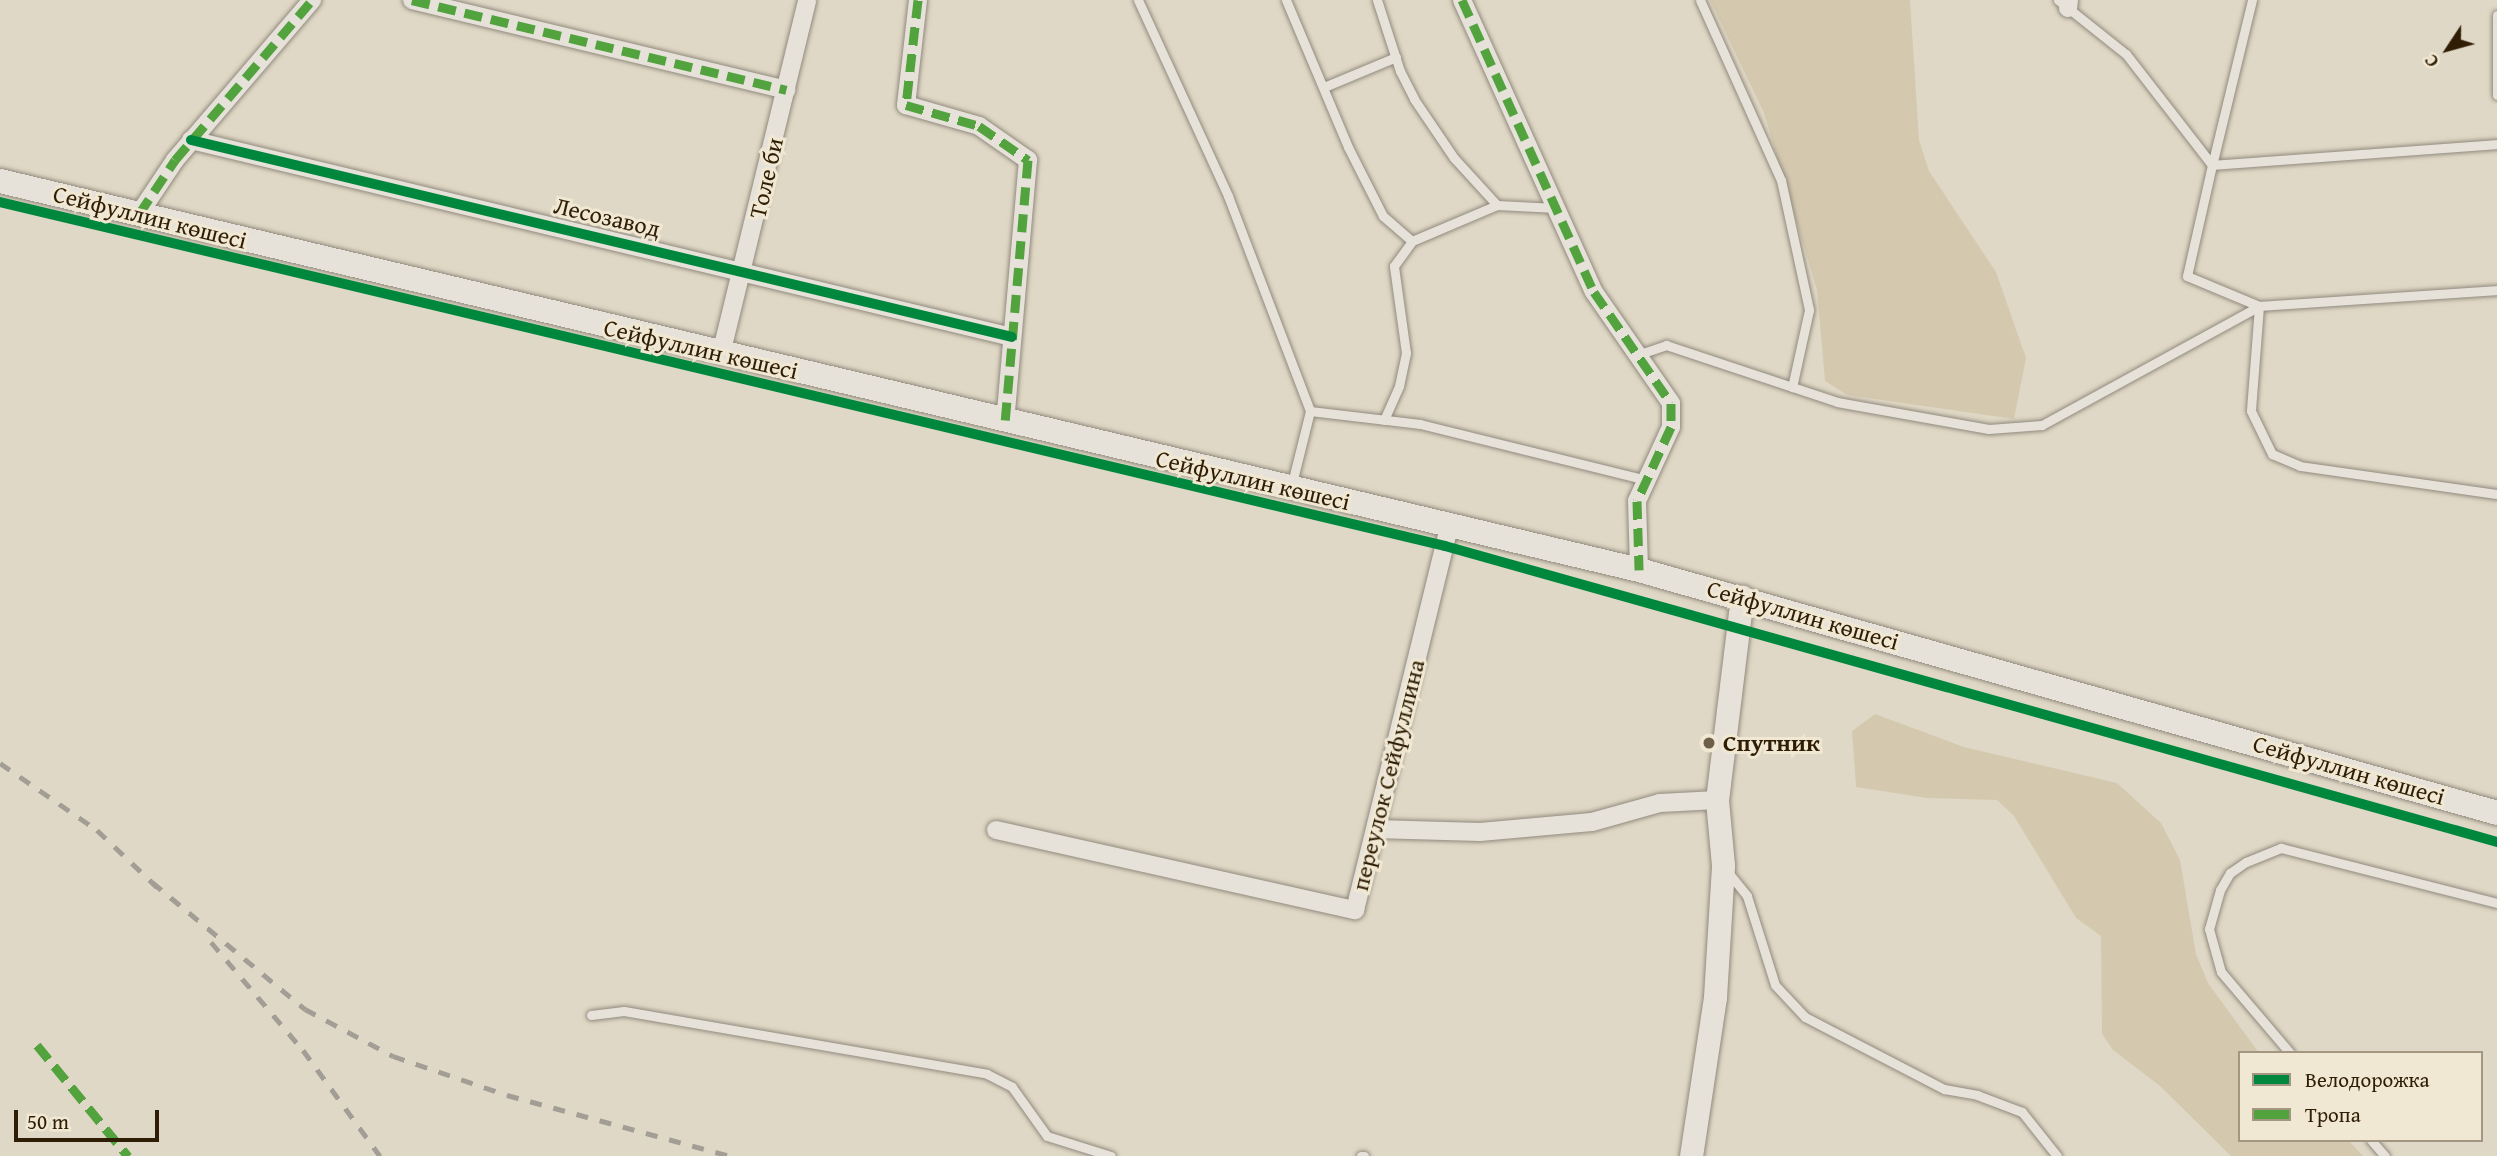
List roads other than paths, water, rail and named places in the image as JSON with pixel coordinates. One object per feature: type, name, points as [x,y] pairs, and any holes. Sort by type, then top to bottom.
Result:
[{"type":"main road","name":"Сейфуллин көшесі","points":[[0,181],[1005,422],[1639,570],[2497,813]]},
{"type":"street","points":[[139,214],[191,140],[312,0]]},
{"type":"street","points":[[412,0],[786,90]]},
{"type":"street","name":"Толе би","points":[[721,354],[744,271],[807,0]]},
{"type":"street","points":[[918,0],[906,105],[979,126],[1028,160],[1005,422]]},
{"type":"street","points":[[1462,0],[1594,292],[1640,354],[1671,403],[1671,427],[1646,480],[1635,514],[1639,570]]},
{"type":"street","name":"Лесозавод","points":[[191,140],[1012,337]]},
{"type":"street","name":"переулок Сейфуллина","points":[[996,830],[1355,910],[1450,526]]},
{"type":"street","points":[[1691,1156],[1716,997],[1723,865],[1717,800],[1742,597]]},
{"type":"street","points":[[1375,829],[1480,832],[1592,822],[1660,803],[1717,800]]},
{"type":"lane","points":[[1138,0],[1228,196],[1310,411],[1291,489]]},
{"type":"lane","points":[[1286,0],[1383,216],[1412,241]]},
{"type":"lane","points":[[1377,0],[1396,57],[1414,99],[1441,138],[1497,205]]},
{"type":"lane","points":[[1700,0],[1781,180],[1810,310],[1792,387]]},
{"type":"lane","points":[[2252,0],[2187,276],[2259,306]]},
{"type":"lane","points":[[2065,3],[2126,54],[2212,165]]},
{"type":"lane","points":[[2497,15],[2497,95]]},
{"type":"lane","points":[[1324,87],[1396,57]]},
{"type":"lane","points":[[2212,165],[2497,144]]},
{"type":"lane","points":[[1384,420],[1406,353],[1394,266],[1412,241],[1497,205],[1556,208]]},
{"type":"lane","points":[[1640,354],[1666,345],[1837,401],[1989,429],[2042,425],[2259,306],[2497,290]]},
{"type":"lane","points":[[2259,306],[2251,411],[2272,454],[2300,466],[2497,494]]},
{"type":"lane","points":[[1310,411],[1420,424],[1646,480]]},
{"type":"lane","points":[[2288,1051],[2221,972],[2209,929],[2220,890],[2230,873],[2246,862],[2281,848],[2497,903]]},
{"type":"lane","points":[[1723,865],[1747,895],[1775,985],[1805,1017],[1944,1089],[1977,1095],[2022,1112],[2057,1156]]},
{"type":"lane","points":[[591,1014],[624,1011],[987,1074],[1012,1087],[1048,1136],[1111,1156]]},
{"type":"lane","points":[[2373,1142],[2385,1156]]},
{"type":"railway","points":[[0,763],[97,830],[157,887]]},
{"type":"railway","points":[[152,882],[305,1009],[393,1056],[507,1095],[730,1156]]},
{"type":"railway","points":[[211,942],[303,1050],[380,1156]]},
{"type":"place","name":"Спутник","points":[[1709,743]]}]
